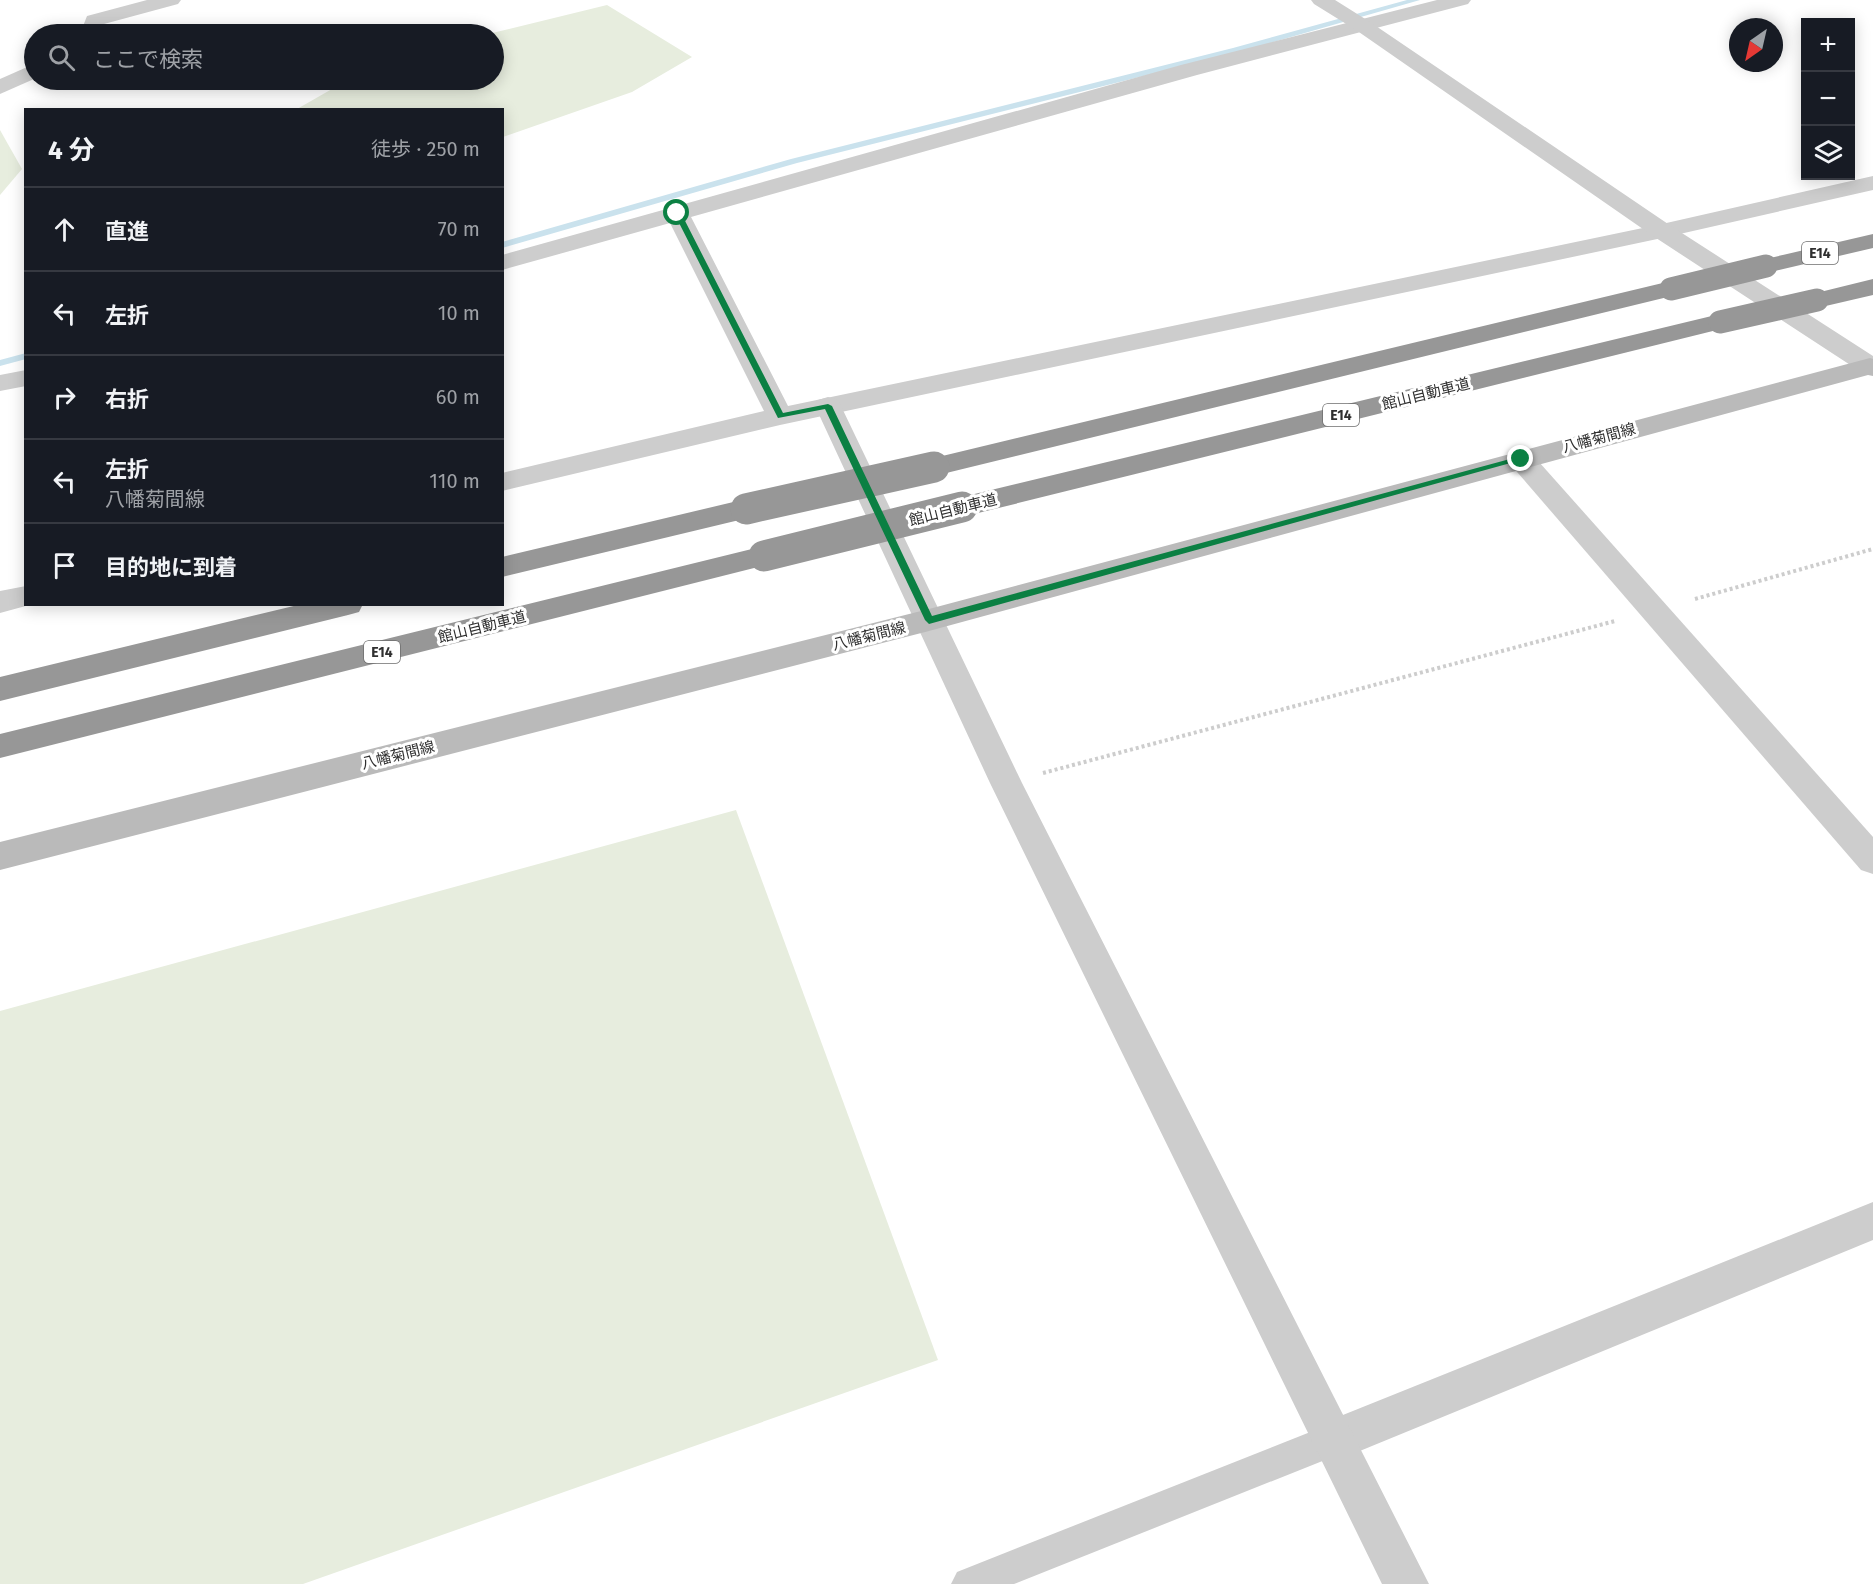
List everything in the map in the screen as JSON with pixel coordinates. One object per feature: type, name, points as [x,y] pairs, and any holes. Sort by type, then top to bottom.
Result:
[{"type":"highway","name":"E14","points":[[504,567],[934,466],[1873,240]]},
{"type":"highway","name":"館山自動車道","points":[[0,746],[962,507],[1720,322],[1873,287]]},
{"type":"highway","points":[[0,688],[340,606]]},
{"type":"main road","name":"八幡菊間線","points":[[0,856],[929,620],[1521,459],[1872,367]]},
{"type":"street","points":[[93,24],[94,20],[171,0]]},
{"type":"street","points":[[1321,0],[1363,26],[1662,231],[1872,367]]},
{"type":"street","points":[[504,262],[1189,70],[1461,0]]},
{"type":"street","points":[[0,87],[24,76]]},
{"type":"street","points":[[504,482],[780,416],[1662,231],[1873,183]]},
{"type":"street","points":[[677,213],[780,416]]},
{"type":"street","points":[[0,383],[24,378]]},
{"type":"street","points":[[828,406],[1006,783],[1406,1584]]},
{"type":"street","points":[[1521,459],[1873,860]]},
{"type":"street","points":[[0,602],[24,596]]},
{"type":"street","points":[[1333,1440],[1873,1221]]},
{"type":"lane","points":[[969,1584],[1146,1516],[1333,1440]]},
{"type":"path","points":[[1006,783],[1654,611],[1873,549]]},
{"type":"green space","points":[[607,5],[692,57],[632,92],[504,137],[504,108],[299,108],[330,90],[504,90],[504,30]]},
{"type":"green space","points":[[0,130],[22,169],[0,195]]},
{"type":"green space","points":[[736,810],[938,1360],[303,1584],[0,1584],[0,1011]]},
{"type":"waterway","points":[[504,244],[794,161],[1236,50],[1416,0]]},
{"type":"waterway","points":[[0,363],[24,357]]},
{"type":"route","points":[[677,213],[780,416],[828,406],[929,620],[1521,459]]}]
